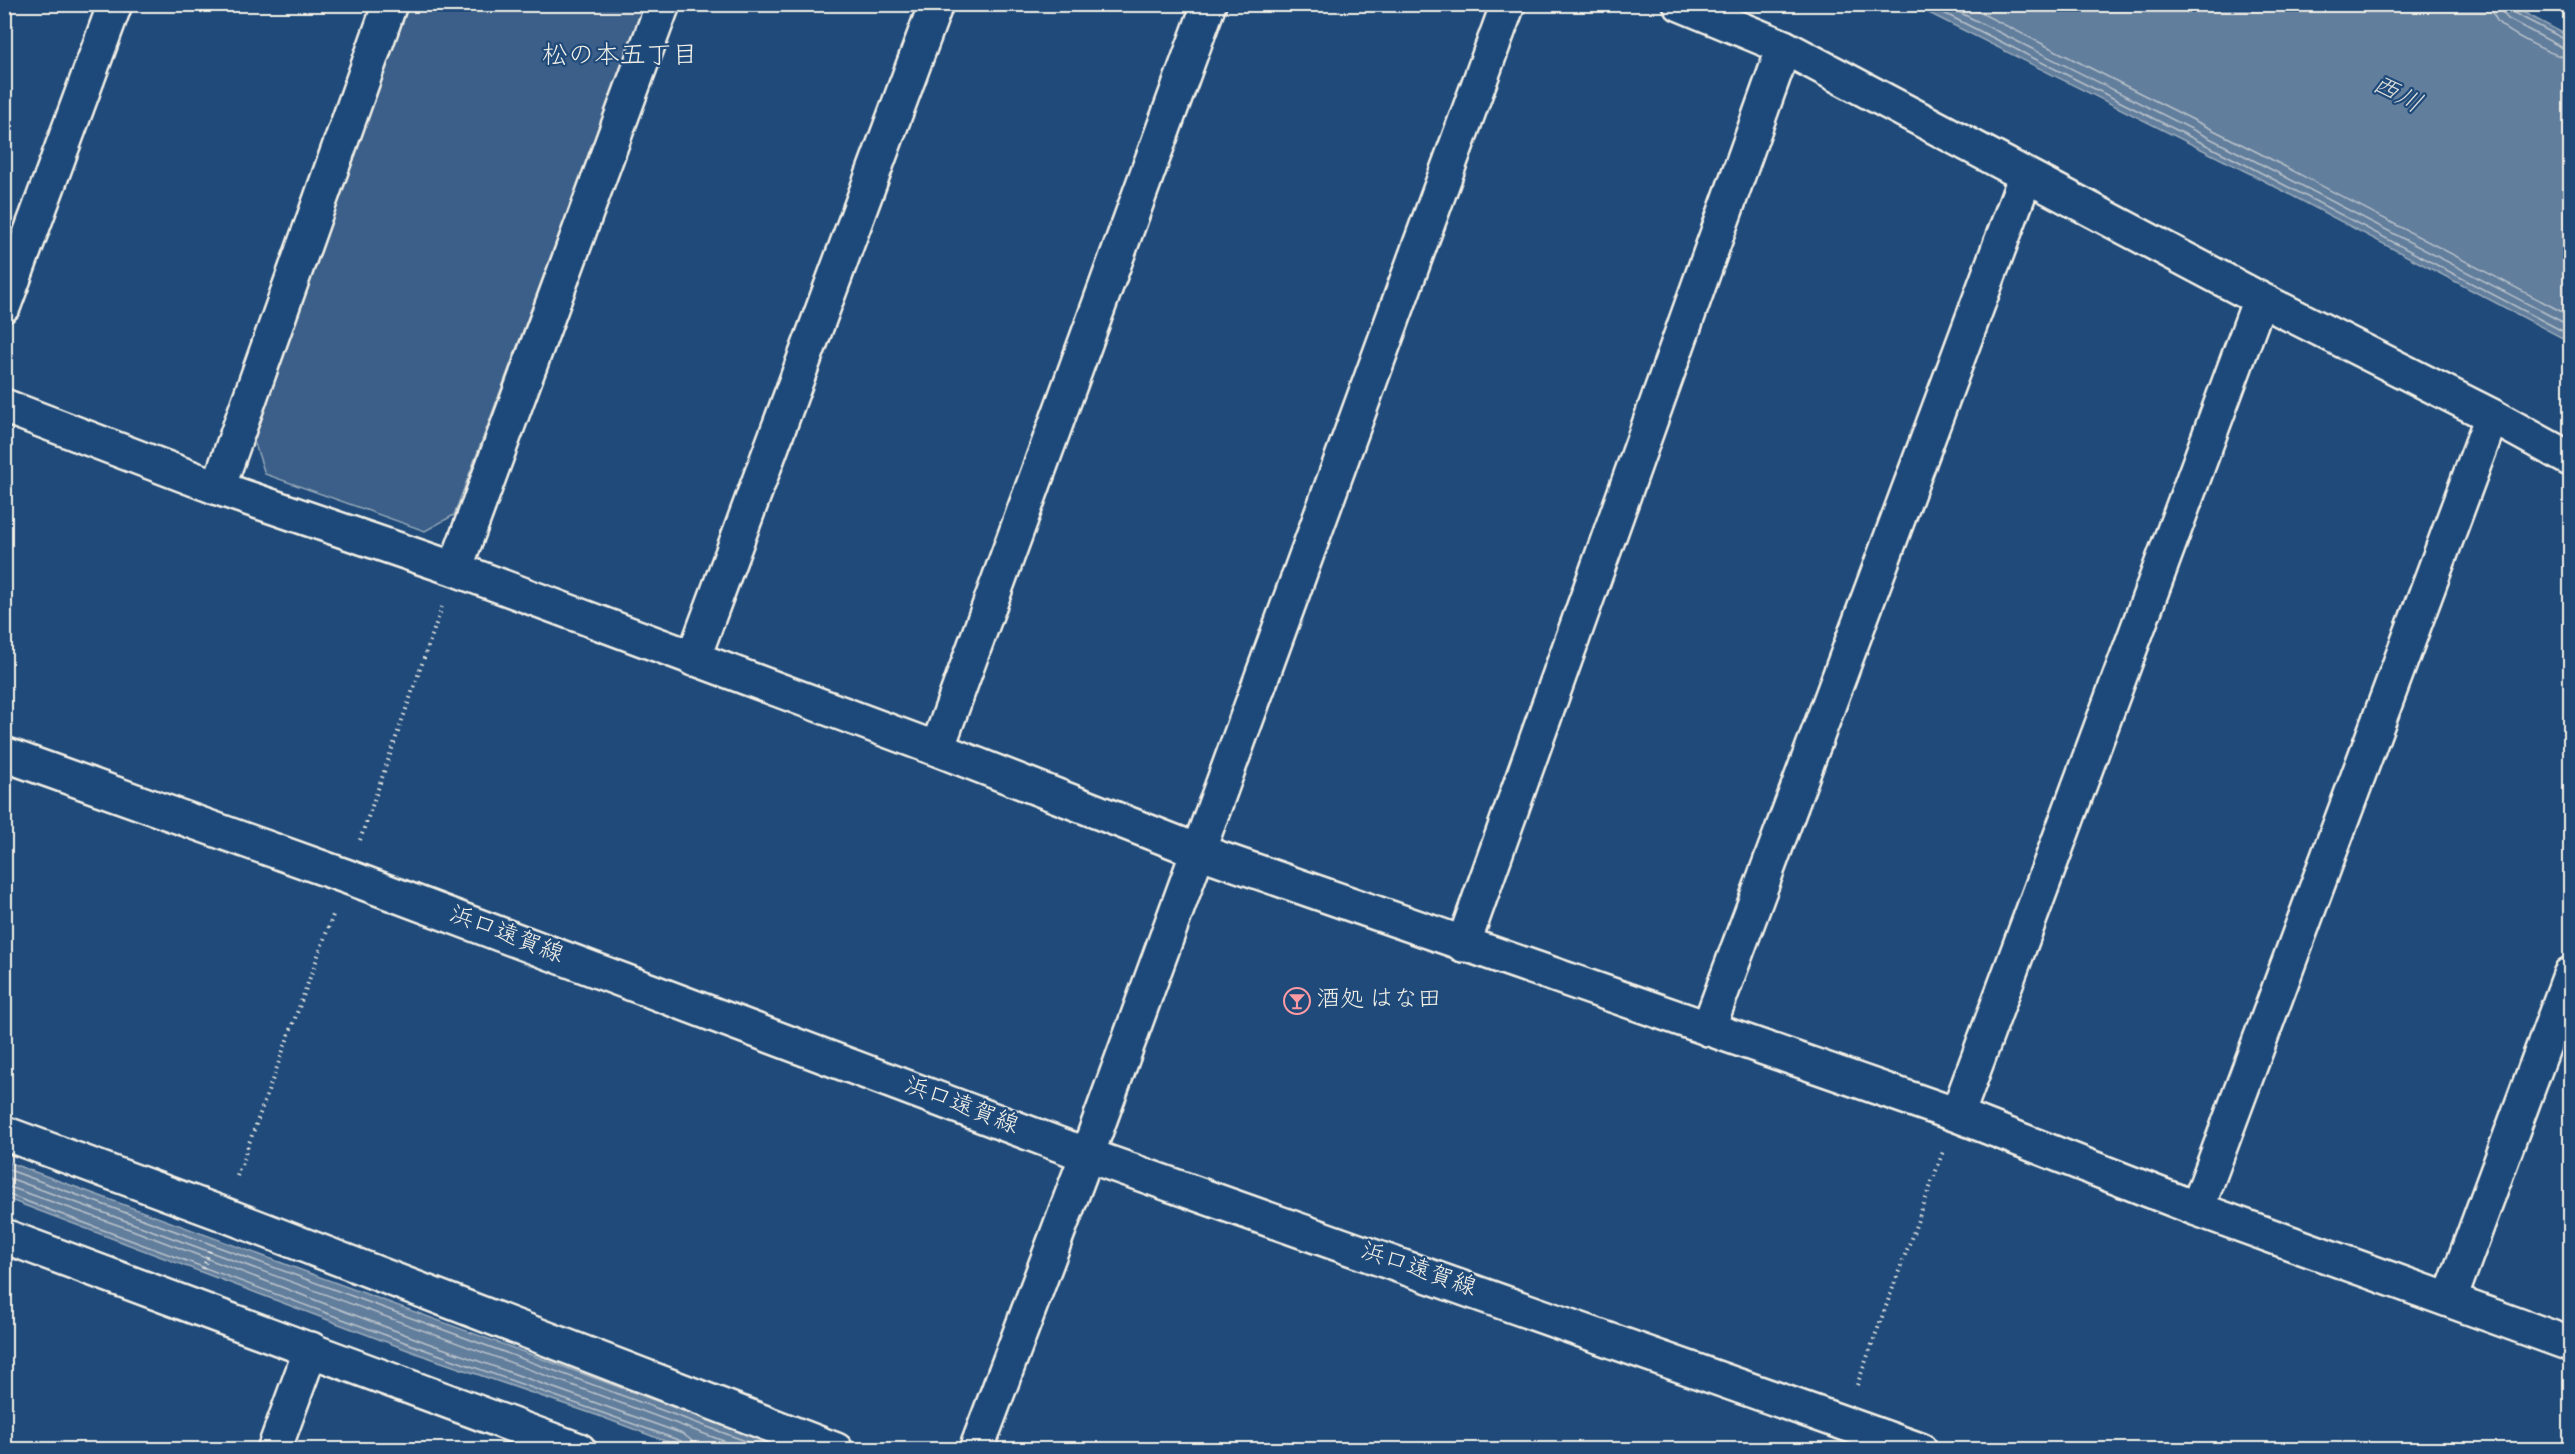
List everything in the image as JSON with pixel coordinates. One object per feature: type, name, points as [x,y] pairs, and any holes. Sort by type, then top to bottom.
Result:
[{"type":"street","points":[[4,305],[115,4]]},
{"type":"street","points":[[218,488],[390,4]]},
{"type":"street","points":[[455,569],[663,4]]},
{"type":"street","points":[[693,658],[936,4]]},
{"type":"street","points":[[937,749],[1209,4]]},
{"type":"street","points":[[976,1449],[1087,1155],[1508,4]]},
{"type":"street","points":[[1680,4],[1784,47],[2260,299],[2492,416],[2571,459]]},
{"type":"street","points":[[1463,945],[1784,47]]},
{"type":"street","points":[[1708,1029],[2026,175]]},
{"type":"street","points":[[1957,1115],[2260,299]]},
{"type":"street","points":[[4,406],[218,488],[455,569],[937,749],[1198,851],[1957,1115],[2197,1209],[2571,1344]]},
{"type":"street","points":[[2197,1209],[2492,416]]},
{"type":"street","name":"浜口遠賀線","points":[[4,754],[348,877],[1087,1155],[1920,1449]]},
{"type":"street","points":[[2450,1299],[2571,975]]},
{"type":"street","points":[[4,1133],[223,1214],[836,1449]]},
{"type":"street","points":[[4,1236],[579,1449]]},
{"type":"street","points":[[274,1449],[311,1349]]},
{"type":"path","points":[[190,1303],[348,877],[455,569]]},
{"type":"path","points":[[1844,1421],[1957,1115]]},
{"type":"shaded area","points":[[408,5],[645,5],[454,515],[425,531],[265,474],[253,438]]},
{"type":"water","name":"西川","points":[[1913,5],[2510,5],[2570,37],[2570,342],[2249,173]]},
{"type":"water","points":[[5,1161],[787,1449],[686,1449],[599,1416],[421,1355],[5,1198]]},
{"type":"place","name":"酒処 はな田","points":[[1297,1001]]},
{"type":"district","name":"松の本五丁目","points":[[620,57]]}]
